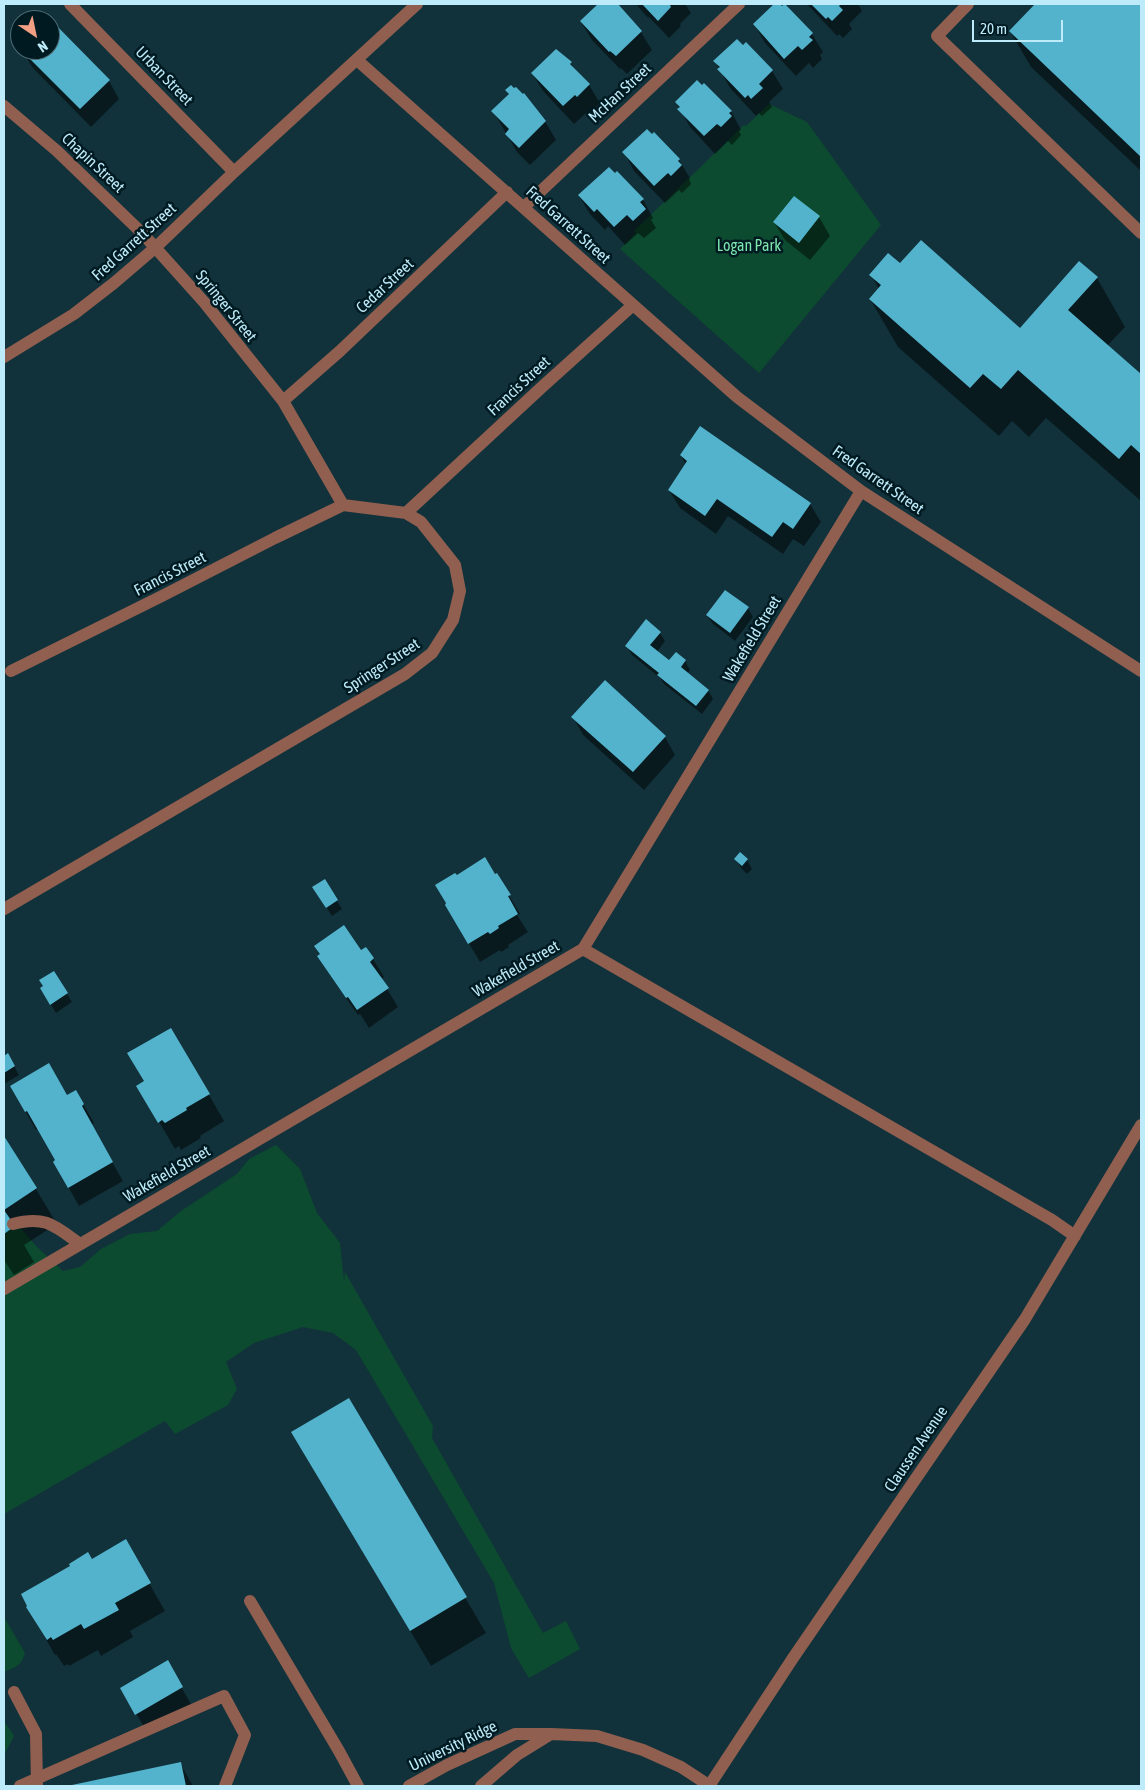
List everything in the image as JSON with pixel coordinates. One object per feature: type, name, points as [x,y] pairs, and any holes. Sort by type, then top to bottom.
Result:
[{"type":"street","name":"Urban Street","points":[[70,4],[234,172]]},
{"type":"street","points":[[357,60],[417,4]]},
{"type":"street","name":"McHan Street","points":[[524,207],[739,4]]},
{"type":"street","points":[[968,4],[937,36],[1141,233]]},
{"type":"street","name":"Fred Garrett Street","points":[[4,357],[74,314],[114,283],[156,247],[234,172],[357,60],[737,397],[861,491],[1141,671]]},
{"type":"street","name":"Chapin Street","points":[[4,106],[57,151],[156,247]]},
{"type":"street","name":"Cedar Street","points":[[282,401],[340,351],[507,192]]},
{"type":"street","name":"Springer Street","points":[[4,909],[405,674],[432,653],[453,620],[460,591],[455,565],[421,522],[406,513],[343,505],[282,401],[204,302],[156,247]]},
{"type":"street","name":"Francis Street","points":[[406,513],[633,305]]},
{"type":"street","name":"Wakefield Street","points":[[4,1289],[583,949],[861,491]]},
{"type":"street","name":"Francis Street","points":[[11,671],[343,505]]},
{"type":"street","points":[[583,949],[1044,1215],[1075,1236]]},
{"type":"street","name":"Claussen Avenue","points":[[709,1786],[792,1658],[1024,1319],[1141,1125]]},
{"type":"street","points":[[13,1224],[28,1220],[42,1221],[58,1228],[80,1244]]},
{"type":"street","points":[[250,1601],[340,1751],[358,1786]]},
{"type":"street","points":[[14,1692],[36,1734],[36,1783]]},
{"type":"street","points":[[20,1786],[36,1783],[224,1696],[245,1735],[225,1786]]},
{"type":"street","name":"University Ridge","points":[[409,1786],[447,1764],[515,1734],[551,1734],[597,1736],[643,1750],[681,1767],[709,1786]]},
{"type":"street","points":[[481,1786],[517,1755],[551,1734]]},
{"type":"green space","name":"Logan Park","points":[[769,104],[807,122],[881,225],[759,373],[620,249],[636,233],[634,231],[744,125],[746,126]]},
{"type":"green space","points":[[276,1145],[300,1169],[317,1213],[340,1243],[344,1281],[345,1272],[433,1426],[432,1438],[543,1633],[566,1621],[580,1649],[529,1678],[511,1648],[494,1583],[356,1350],[333,1333],[303,1327],[254,1343],[226,1362],[237,1389],[228,1405],[175,1434],[165,1421],[4,1514],[4,1232],[20,1227],[36,1246],[63,1271],[80,1267],[101,1249],[130,1234],[157,1231],[181,1211],[237,1174],[249,1159]]},
{"type":"green space","points":[[4,1617],[25,1653],[18,1665],[4,1672]]},
{"type":"green space","points":[[4,1723],[14,1736],[4,1755]]},
{"type":"building","points":[[598,4],[618,4],[642,31],[616,56],[609,52],[580,21]]},
{"type":"building","points":[[642,4],[671,4],[671,7],[658,21]]},
{"type":"building","points":[[774,4],[782,6],[785,4],[813,33],[809,37],[813,40],[802,50],[798,46],[784,59],[753,24]]},
{"type":"building","points":[[811,4],[841,4],[839,6],[843,10],[832,21],[828,17],[826,19]]},
{"type":"building","points":[[1035,4],[1141,4],[1141,157],[1009,31]]},
{"type":"building","points":[[60,29],[110,80],[80,109],[31,60],[60,60]]},
{"type":"building","points":[[737,39],[743,45],[746,42],[773,70],[759,84],[763,88],[751,99],[748,95],[745,98],[717,69],[720,67],[713,61]]},
{"type":"building","points":[[556,49],[572,62],[570,64],[590,84],[577,97],[575,95],[563,106],[531,73]]},
{"type":"building","points":[[697,80],[702,85],[704,83],[732,111],[729,113],[732,116],[721,127],[717,124],[704,136],[677,109],[680,107],[675,102]]},
{"type":"building","points":[[511,85],[524,93],[546,121],[519,148],[505,134],[509,129],[491,111],[509,94],[505,90]]},
{"type":"building","points":[[647,129],[652,134],[654,132],[680,159],[678,161],[682,165],[671,176],[668,173],[654,186],[622,152]]},
{"type":"building","points":[[609,167],[615,173],[617,171],[644,199],[640,202],[646,209],[633,221],[627,215],[614,227],[597,209],[594,212],[578,195]]},
{"type":"building","points":[[794,196],[820,216],[799,243],[773,222]]},
{"type":"building","points":[[921,240],[1020,328],[1079,261],[1098,277],[1068,310],[1141,374],[1141,454],[1131,445],[1119,459],[1018,370],[1001,389],[983,374],[970,388],[869,299],[881,285],[869,275],[888,253],[900,263]]},
{"type":"building","points":[[700,426],[811,503],[793,529],[783,522],[772,537],[717,499],[705,516],[668,490],[687,461],[680,455]]},
{"type":"building","points":[[725,590],[749,607],[730,633],[706,615]]},
{"type":"building","points":[[646,619],[661,632],[650,645],[669,660],[676,652],[686,660],[681,667],[709,690],[696,706],[625,646]]},
{"type":"building","points":[[605,680],[666,736],[633,772],[571,717]]},
{"type":"building","points":[[740,852],[748,859],[742,866],[734,859]]},
{"type":"building","points":[[485,857],[511,895],[508,896],[518,914],[498,926],[499,928],[490,934],[488,932],[468,944],[435,885],[455,873],[457,875]]},
{"type":"building","points":[[325,879],[338,900],[326,908],[312,887]]},
{"type":"building","points":[[344,925],[361,950],[366,947],[374,958],[370,962],[389,988],[357,1010],[348,997],[346,998],[317,956],[320,954],[314,946]]},
{"type":"building","points":[[54,971],[68,993],[50,1005],[40,988],[43,986],[39,980]]},
{"type":"building","points":[[171,1028],[210,1094],[165,1123],[162,1120],[158,1123],[136,1086],[144,1081],[127,1053]]},
{"type":"building","points":[[8,1053],[15,1066],[4,1073],[4,1056]]},
{"type":"building","points":[[49,1063],[67,1095],[76,1090],[84,1104],[82,1106],[113,1162],[68,1188],[53,1162],[55,1160],[27,1111],[25,1112],[10,1086]]},
{"type":"building","points":[[4,1136],[37,1188],[4,1210]]},
{"type":"building","points":[[4,1210],[15,1226],[4,1234]]},
{"type":"building","points":[[349,1398],[467,1597],[410,1631],[291,1432]]},
{"type":"building","points":[[126,1539],[151,1583],[115,1603],[119,1610],[84,1629],[81,1624],[53,1640],[51,1637],[47,1640],[26,1607],[21,1594],[70,1566],[69,1564],[88,1552],[92,1559]]},
{"type":"building","points":[[168,1660],[183,1687],[135,1715],[120,1688]]},
{"type":"building","points":[[181,1762],[186,1786],[72,1786],[72,1785]]}]
